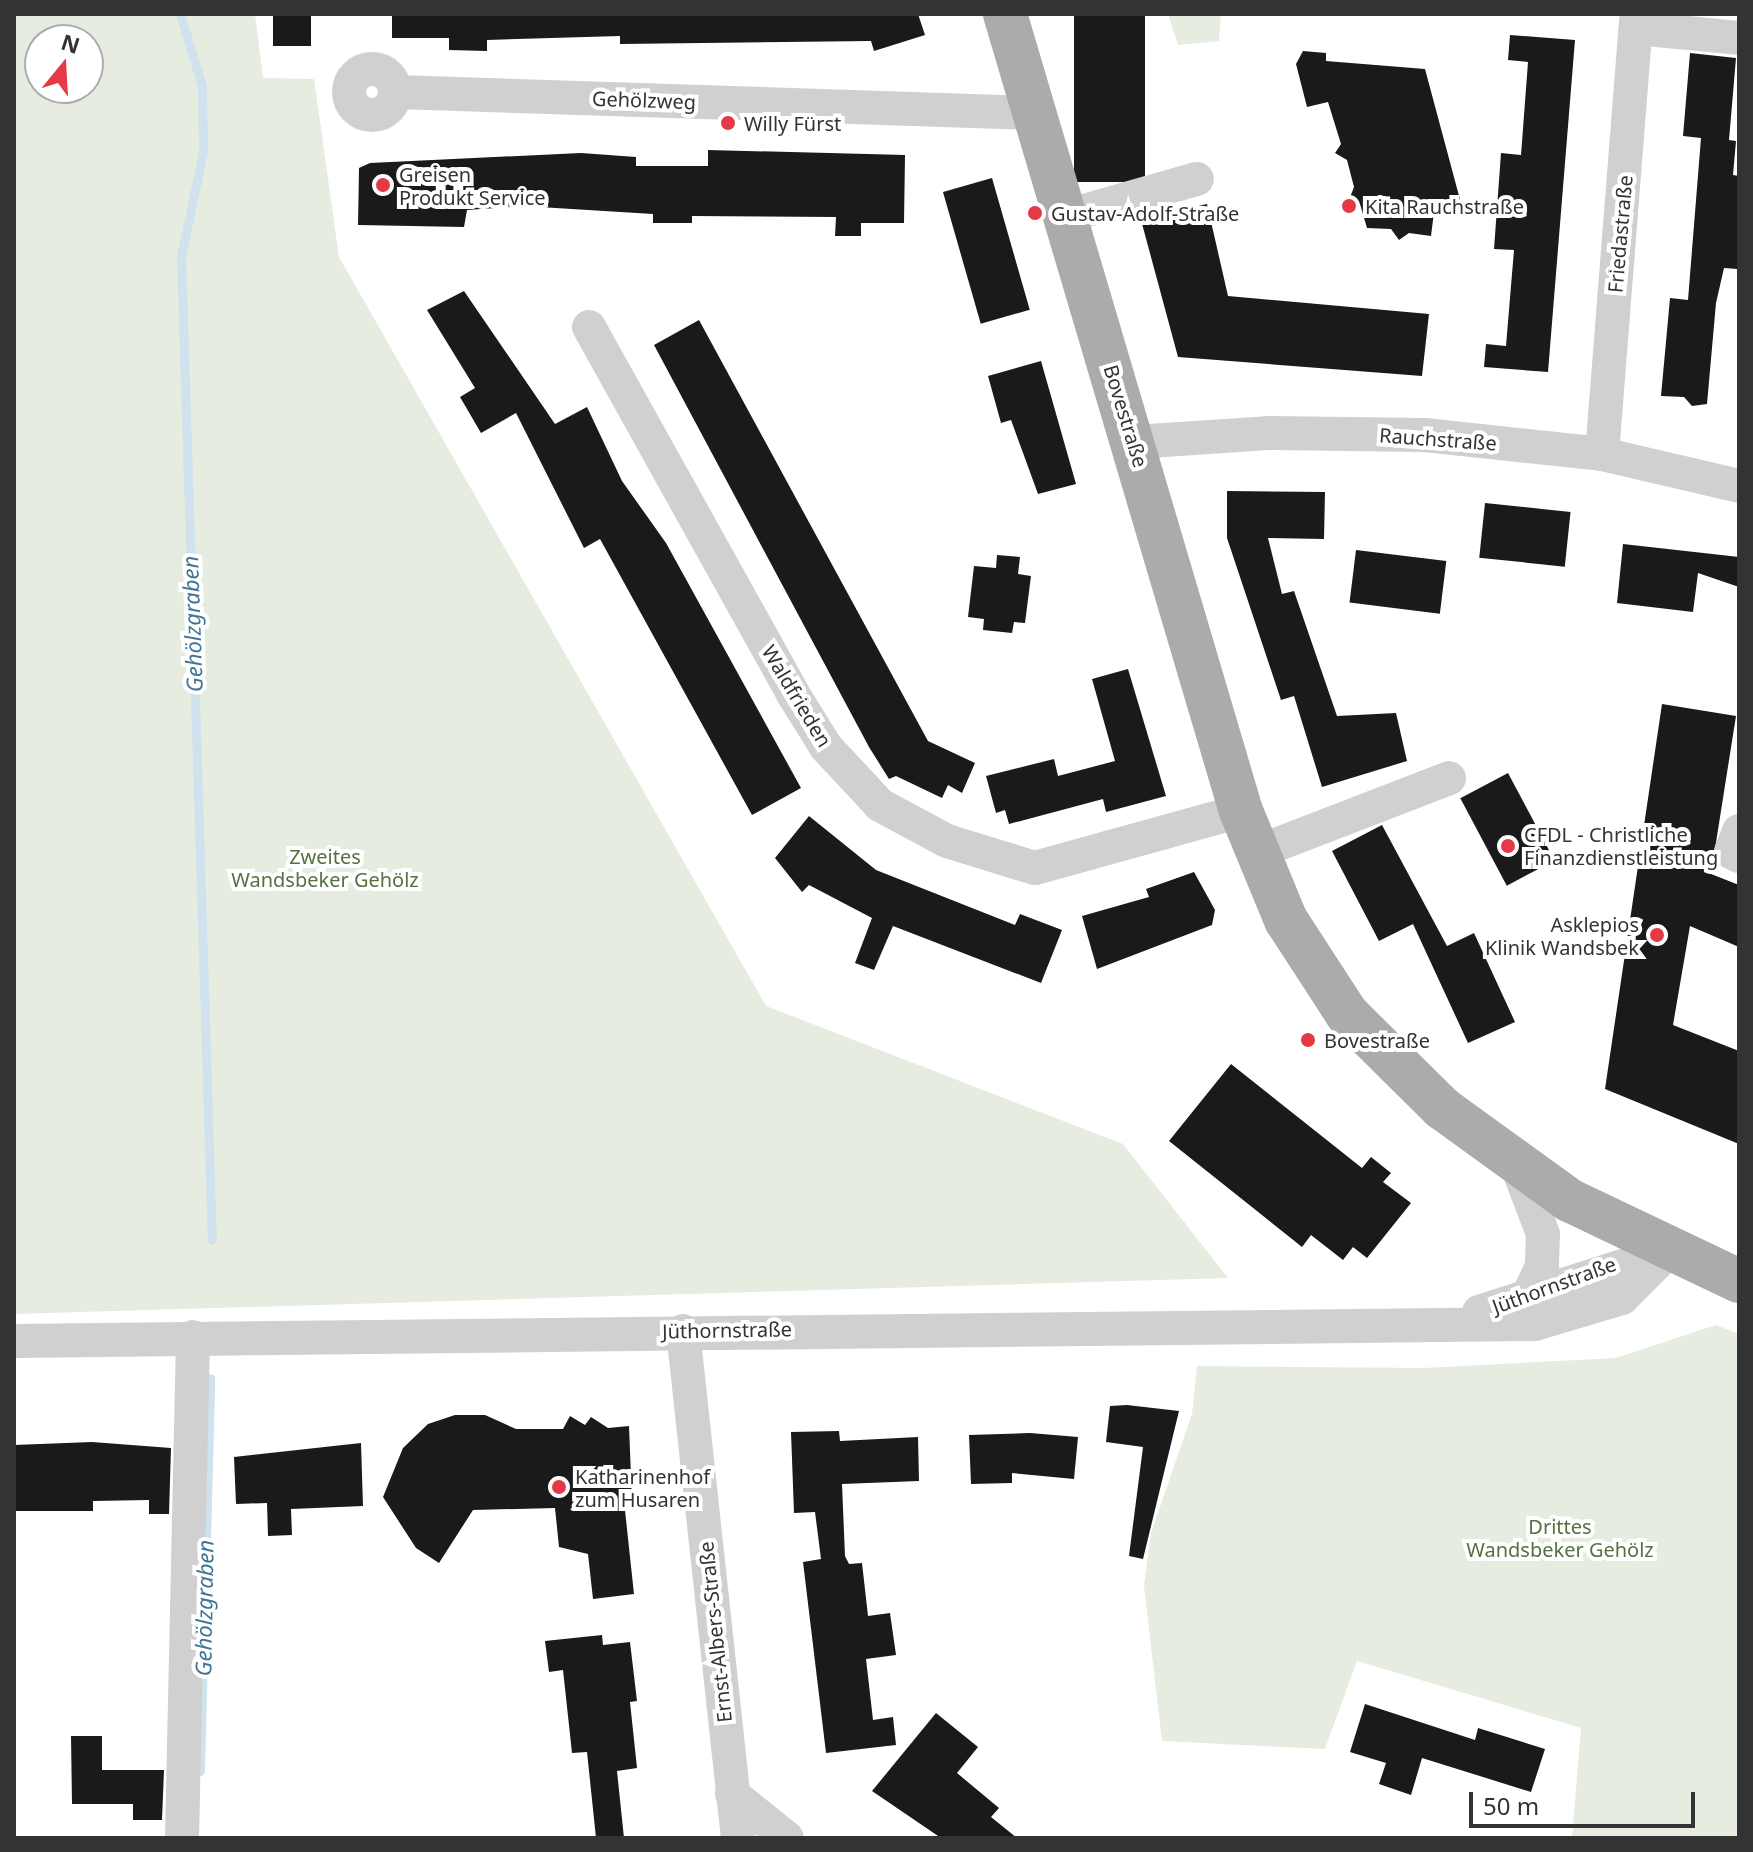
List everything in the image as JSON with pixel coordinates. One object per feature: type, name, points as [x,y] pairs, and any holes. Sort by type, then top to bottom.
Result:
[{"type":"main road","name":"Bovestraße","points":[[1005,14],[1241,811],[1255,853],[1286,920],[1347,1014],[1442,1108],[1518,1168],[1669,1251]]},
{"type":"main road","points":[[1669,1251],[1739,1281]]},
{"type":"street","points":[[1637,21],[1739,38]]},
{"type":"street","name":"Friedastraße","points":[[1602,454],[1637,21]]},
{"type":"street","name":"Gehölzweg","points":[[396,92],[1035,113]]},
{"type":"street","points":[[1066,216],[1197,179]]},
{"type":"street","name":"Waldfrieden","points":[[589,327],[793,694],[826,747],[880,805],[947,841],[1035,868],[1241,811]]},
{"type":"street","name":"Rauchstraße","points":[[1134,442],[1268,433],[1425,435],[1602,454],[1739,486]]},
{"type":"street","points":[[1255,853],[1449,778]]},
{"type":"street","points":[[1739,831],[1731,852],[1739,856]]},
{"type":"street","points":[[1518,1168],[1543,1234],[1542,1266],[1527,1298]]},
{"type":"street","name":"Jüthornstraße","points":[[1440,1320],[1527,1298],[1626,1259],[1669,1251]]},
{"type":"street","name":"Jüthornstraße","points":[[14,1341],[1440,1320],[1535,1324],[1598,1310],[1633,1291],[1669,1251]]},
{"type":"street","name":"Ernst-Albers-Straße","points":[[683,1331],[738,1838]]},
{"type":"street","points":[[182,1838],[193,1337]]},
{"type":"street","points":[[732,1794],[787,1838]]},
{"type":"green space","name":"Zweites Wandsbeker Gehölz","points":[[14,14],[255,14],[263,78],[314,79],[339,257],[766,1006],[1123,1144],[1228,1278],[14,1314]]},
{"type":"green space","points":[[1168,14],[1221,14],[1219,41],[1178,45]]},
{"type":"green space","name":"Drittes Wandsbeker Gehölz","points":[[1716,1325],[1739,1334],[1739,1838],[1572,1838],[1581,1728],[1357,1661],[1325,1749],[1162,1741],[1144,1586],[1151,1533],[1192,1414],[1197,1366],[1423,1368],[1616,1358]]},
{"type":"building","points":[[273,14],[311,14],[311,46],[273,46]]},
{"type":"building","points":[[392,14],[918,14],[925,35],[874,51],[871,41],[620,44],[620,36],[487,40],[487,51],[449,50],[449,38],[392,38]]},
{"type":"building","points":[[1074,14],[1145,14],[1145,182],[1074,182]]},
{"type":"building","points":[[1510,35],[1575,40],[1548,372],[1484,367],[1486,344],[1506,346],[1514,250],[1494,249],[1501,153],[1521,155],[1528,62],[1508,60]]},
{"type":"building","points":[[1303,51],[1326,53],[1326,61],[1425,69],[1462,207],[1435,204],[1431,236],[1409,233],[1399,240],[1391,229],[1367,228],[1360,204],[1349,200],[1354,187],[1347,160],[1335,153],[1341,144],[1328,102],[1307,107],[1296,64]]},
{"type":"building","points":[[1690,53],[1736,58],[1729,140],[1736,141],[1733,175],[1739,176],[1737,269],[1724,268],[1716,303],[1707,404],[1692,406],[1684,397],[1661,396],[1670,298],[1688,300],[1701,138],[1683,136]]},
{"type":"building","points":[[708,150],[905,155],[904,223],[861,223],[861,236],[835,236],[836,217],[692,216],[692,223],[653,223],[653,214],[523,206],[467,210],[464,227],[358,225],[359,168],[370,163],[581,153],[636,157],[636,166],[708,166]]},
{"type":"building","points":[[992,178],[1030,310],[981,324],[943,192]]},
{"type":"building","points":[[1207,204],[1228,296],[1429,314],[1422,376],[1178,357],[1141,220]]},
{"type":"building","points":[[464,291],[555,424],[587,407],[622,481],[666,543],[801,788],[752,815],[600,539],[584,548],[516,413],[481,433],[460,397],[475,388],[427,310]]},
{"type":"building","points":[[699,320],[928,741],[975,763],[962,793],[948,785],[942,798],[896,776],[889,779],[869,747],[654,345]]},
{"type":"building","points":[[1041,361],[1076,484],[1038,494],[1011,420],[1001,423],[988,376]]},
{"type":"building","points":[[1227,491],[1325,492],[1324,539],[1268,538],[1282,594],[1294,591],[1337,716],[1396,713],[1407,761],[1322,787],[1294,696],[1281,700],[1227,538]]},
{"type":"building","points":[[1485,503],[1571,512],[1565,567],[1479,558]]},
{"type":"building","points":[[1623,544],[1739,557],[1739,587],[1698,573],[1693,612],[1617,603]]},
{"type":"building","points":[[1356,550],[1446,561],[1440,614],[1350,603]]},
{"type":"building","points":[[997,555],[1020,557],[1018,574],[1031,576],[1025,623],[1014,622],[1012,633],[983,630],[984,619],[968,617],[974,566],[996,568]]},
{"type":"building","points":[[1128,669],[1166,796],[1106,812],[1103,799],[1009,824],[1005,810],[996,813],[986,776],[1054,759],[1058,776],[1115,761],[1092,679]]},
{"type":"building","points":[[1662,704],[1736,716],[1711,874],[1739,885],[1739,947],[1690,926],[1673,1025],[1739,1051],[1739,1144],[1605,1089]]},
{"type":"building","points":[[1508,773],[1554,860],[1507,886],[1460,798]]},
{"type":"building","points":[[809,816],[876,870],[1015,925],[1020,914],[1062,930],[1041,983],[893,926],[874,970],[855,963],[872,918],[809,885],[802,892],[775,858]]},
{"type":"building","points":[[1382,825],[1447,946],[1474,933],[1515,1022],[1468,1043],[1413,924],[1379,941],[1332,851]]},
{"type":"building","points":[[1194,872],[1215,910],[1212,925],[1097,969],[1082,916],[1149,897],[1146,889]]},
{"type":"building","points":[[1231,1064],[1362,1168],[1371,1157],[1391,1173],[1383,1182],[1411,1203],[1367,1258],[1353,1247],[1343,1260],[1311,1235],[1302,1247],[1169,1141]]},
{"type":"building","points":[[1110,1406],[1179,1411],[1143,1559],[1129,1556],[1143,1447],[1106,1442]]},
{"type":"building","name":"Katharinenhof zum Husaren","points":[[455,1415],[485,1415],[516,1429],[563,1429],[570,1416],[585,1425],[591,1417],[608,1428],[629,1426],[632,1501],[624,1501],[634,1594],[593,1599],[588,1554],[559,1547],[555,1508],[473,1510],[439,1563],[416,1548],[383,1497],[403,1448],[428,1424]]},
{"type":"building","points":[[839,1431],[840,1441],[918,1437],[919,1481],[842,1484],[845,1556],[849,1564],[862,1563],[868,1616],[890,1613],[896,1655],[866,1659],[873,1720],[893,1717],[896,1745],[826,1753],[803,1562],[821,1559],[815,1512],[794,1513],[791,1432]]},
{"type":"building","points":[[1030,1433],[1078,1437],[1074,1479],[1012,1473],[1012,1483],[971,1484],[969,1435]]},
{"type":"building","points":[[92,1442],[171,1448],[169,1514],[149,1514],[149,1500],[93,1501],[93,1511],[14,1511],[14,1445]]},
{"type":"building","points":[[361,1443],[363,1506],[291,1509],[292,1535],[268,1536],[267,1503],[236,1504],[234,1457]]},
{"type":"building","points":[[602,1635],[603,1645],[630,1642],[637,1701],[630,1702],[637,1768],[617,1771],[624,1838],[596,1838],[587,1752],[572,1753],[563,1670],[549,1672],[545,1641]]},
{"type":"building","points":[[1365,1704],[1475,1740],[1478,1728],[1545,1749],[1531,1792],[1422,1758],[1411,1795],[1379,1784],[1386,1763],[1350,1752]]},
{"type":"building","points":[[936,1713],[978,1747],[957,1773],[999,1808],[991,1817],[1017,1838],[941,1838],[872,1791]]},
{"type":"building","points":[[71,1736],[102,1736],[102,1770],[164,1770],[162,1820],[133,1820],[133,1804],[72,1804]]},
{"type":"waterway","name":"Gehölzgraben","points":[[180,14],[202,86],[203,152],[181,256],[212,1240]]},
{"type":"waterway","name":"Gehölzgraben","points":[[200,1771],[210,1378]]},
{"type":"place","name":"Willy Fürst","points":[[728,123]]},
{"type":"place","name":"Greisen Produkt Service","points":[[383,185]]},
{"type":"place","name":"Kita Rauchstraße","points":[[1349,206]]},
{"type":"place","name":"Gustav-Adolf-Straße","points":[[1035,213]]},
{"type":"place","name":"CFDL - Christliche Finanzdienstleistung","points":[[1508,846]]},
{"type":"place","name":"Asklepios Klinik Wandsbek","points":[[1657,935]]},
{"type":"place","name":"Bovestraße","points":[[1308,1040]]},
{"type":"place","name":"Katharinenhof zum Husaren","points":[[559,1487]]}]
